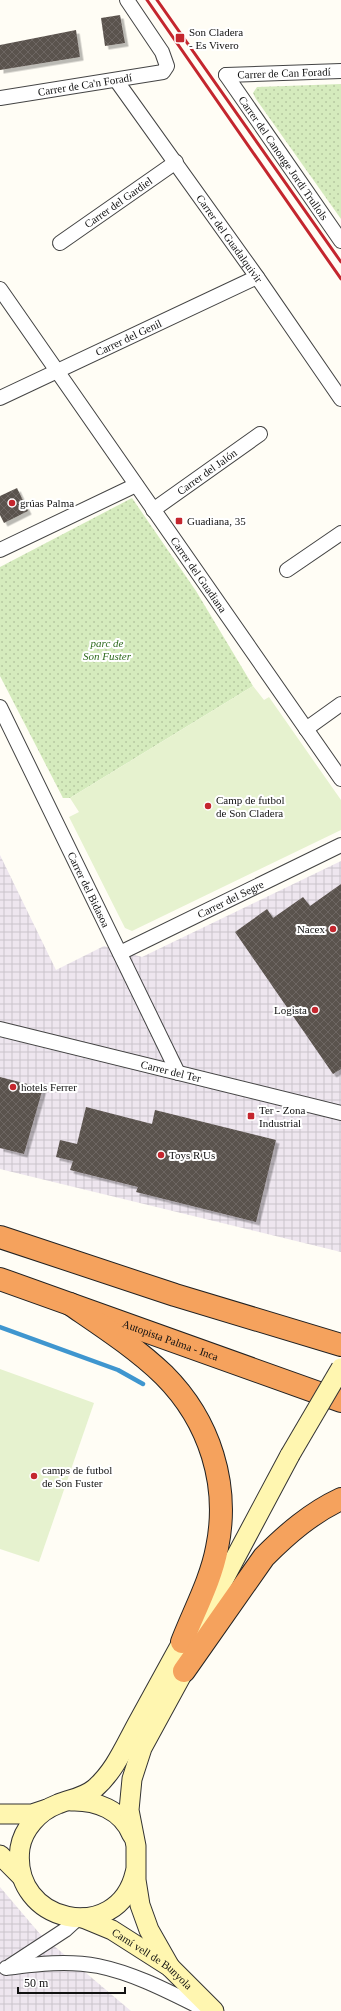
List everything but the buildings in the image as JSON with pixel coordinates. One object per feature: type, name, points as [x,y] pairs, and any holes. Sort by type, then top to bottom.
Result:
[{"type":"highway","points":[[0,1237],[175,1295],[341,1345]]},
{"type":"highway","name":"Autopista Palma - Inca","points":[[0,1279],[341,1401]]},
{"type":"highway","points":[[70,1304],[129,1345],[164,1375],[185,1399],[203,1429],[215,1461],[221,1490],[222,1507],[217,1549],[209,1577],[182,1642]]},
{"type":"highway","points":[[184,1671],[264,1557],[277,1544],[312,1515],[341,1498]]},
{"type":"street","name":"Carrer de Ca'n Foradí","points":[[0,98],[160,73],[165,70],[167,66],[162,52],[127,0]]},
{"type":"street","name":"Carrer de Can Foradí","points":[[226,75],[341,71]]},
{"type":"street","name":"Carrer del Canonge Jordi Trullols","points":[[226,75],[341,241]]},
{"type":"street","name":"Carrer del Guadalquivir","points":[[116,80],[176,162],[341,399]]},
{"type":"street","name":"Carrer del Gardiel","points":[[60,242],[176,162]]},
{"type":"street","name":"Carrer del Genil","points":[[0,398],[56,370],[257,277]]},
{"type":"street","points":[[0,289],[56,370]]},
{"type":"street","name":"Carrer del Guadiana","points":[[56,370],[341,779]]},
{"type":"street","name":"Carrer del Jalón","points":[[154,510],[260,434]]},
{"type":"street","points":[[0,550],[136,485]]},
{"type":"street","points":[[287,570],[341,533]]},
{"type":"street","points":[[306,729],[341,704]]},
{"type":"street","name":"Carrer del Bidasoa","points":[[0,707],[178,1073]]},
{"type":"street","name":"Carrer del Segre","points":[[120,953],[341,845]]},
{"type":"street","name":"Carrer del Ter","points":[[0,1029],[341,1113]]},
{"type":"street","points":[[170,1967],[149,1930],[140,1905],[136,1880],[136,1855],[129,1810],[132,1779],[136,1763],[142,1748],[184,1671],[217,1592],[290,1455],[341,1368]]},
{"type":"street","points":[[0,1814],[32,1814],[84,1796],[109,1775],[182,1642],[217,1592]]},
{"type":"street","points":[[47,1809],[35,1819],[26,1832],[21,1846],[19,1862],[22,1877],[30,1893],[43,1907],[59,1915],[80,1918],[99,1915],[114,1907],[125,1895],[133,1880],[136,1855],[129,1829],[118,1815],[103,1806],[86,1801],[68,1801]]},
{"type":"street","points":[[0,1855],[22,1877]]},
{"type":"street","points":[[3,1969],[80,1918]]},
{"type":"street","name":"Camí vell de Bunyola","points":[[80,1918],[112,1930],[170,1967],[214,2011]]},
{"type":"street","points":[[3,1969],[53,1962],[97,1966],[124,1972],[208,2011]]},
{"type":"shaded area","points":[[0,855],[56,970],[104,946],[142,957],[341,861],[341,1252],[0,1169]]},
{"type":"shaded area","points":[[0,1887],[40,1934],[131,2011],[0,2011]]},
{"type":"green space","points":[[341,84],[341,219],[253,93],[257,87]]},
{"type":"green space","name":"parc de Son Fuster","points":[[132,498],[196,591],[253,686],[70,798],[63,798],[0,676],[0,567]]},
{"type":"green space","name":"Camp de futbol de Son Cladera","points":[[253,686],[264,700],[269,697],[341,800],[341,830],[132,931],[125,928],[69,817],[79,812],[70,798]]},
{"type":"green space","name":"camps de futbol de Son Fuster","points":[[0,1369],[94,1403],[39,1562],[0,1549]]},
{"type":"waterway","points":[[0,1327],[118,1370],[143,1384]]},
{"type":"railway","points":[[147,0],[341,279]]},
{"type":"railway","points":[[157,0],[341,262]]},
{"type":"place","name":"Son Cladera - Es Vivero","points":[[180,38]]},
{"type":"place","name":"grúas Palma","points":[[12,503]]},
{"type":"place","name":"Guadiana, 35","points":[[179,521]]},
{"type":"place","name":"Camp de futbol de Son Cladera","points":[[208,806]]},
{"type":"place","name":"Nacex","points":[[333,929]]},
{"type":"place","name":"Logista","points":[[315,1010]]},
{"type":"place","name":"hotels Ferrer","points":[[13,1087]]},
{"type":"place","name":"Ter - Zona Industrial","points":[[251,1116]]},
{"type":"place","name":"Toys R Us","points":[[161,1155]]},
{"type":"place","name":"camps de futbol de Son Fuster","points":[[34,1476]]}]
